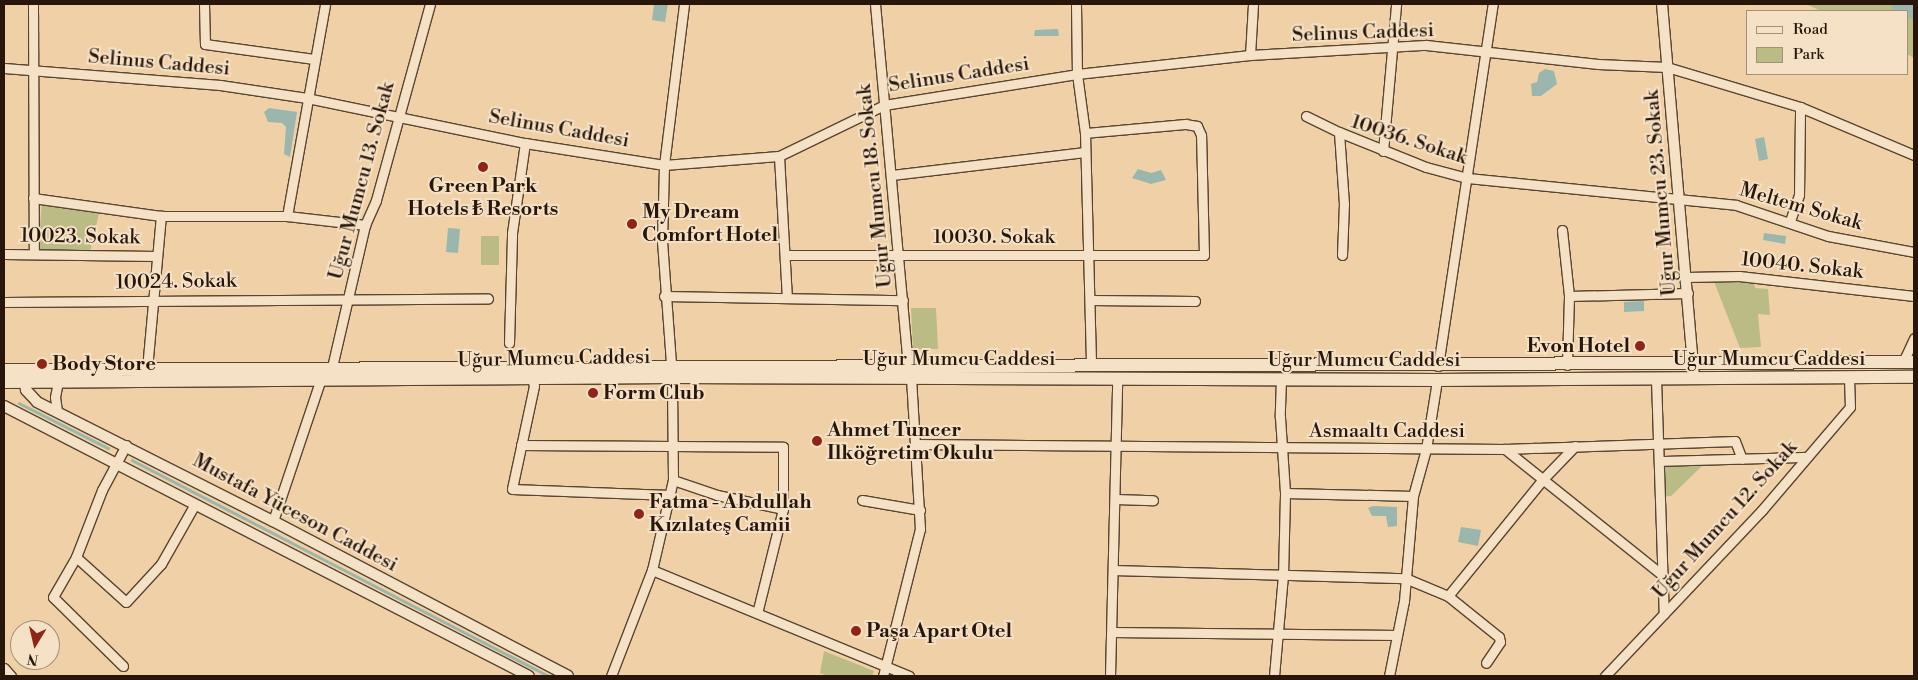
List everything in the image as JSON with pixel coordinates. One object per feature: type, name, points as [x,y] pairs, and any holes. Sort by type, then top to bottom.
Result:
[{"type":"main road","name":"Uğur Mumcu Caddesi","points":[[4,370],[24,376],[58,382],[320,381],[532,378],[671,371],[908,364],[1438,366],[1908,362]]},
{"type":"main road","points":[[1437,380],[1438,366]]},
{"type":"main road","name":"Uğur Mumcu Caddesi","points":[[4,382],[24,376],[147,368],[332,367],[671,371],[911,378],[1437,380],[1914,377]]},
{"type":"street","points":[[33,4],[34,254]]},
{"type":"street","points":[[204,4],[205,44],[314,59]]},
{"type":"street","points":[[287,216],[325,4]]},
{"type":"street","name":"Uğur Mumcu 13. Sokak","points":[[332,367],[365,225],[376,200],[397,115],[430,4]]},
{"type":"street","points":[[611,676],[652,570],[674,480],[671,371],[664,296],[664,165],[684,4]]},
{"type":"street","name":"Uğur Mumcu 18. Sokak","points":[[875,4],[908,364]]},
{"type":"street","points":[[1076,4],[1077,74],[1085,133],[1091,366]]},
{"type":"street","points":[[1250,55],[1253,4]]},
{"type":"street","points":[[1383,151],[1396,4]]},
{"type":"street","points":[[1438,366],[1493,4]]},
{"type":"street","name":"Uğur Mumcu 23. Sokak","points":[[1662,4],[1694,378]]},
{"type":"street","name":"Selinus Caddesi","points":[[4,68],[220,85],[307,98],[397,115],[525,143],[664,165],[779,156],[884,105],[1077,74],[1250,55],[1391,45],[1426,46],[1485,54],[1667,67],[1800,107],[1914,156]]},
{"type":"street","points":[[1790,221],[1799,194],[1800,107]]},
{"type":"street","points":[[1306,116],[1339,132]]},
{"type":"street","name":"10030. Sokak","points":[[785,255],[1204,255],[1201,135],[1197,126],[1190,124],[1085,133]]},
{"type":"street","name":"10036. Sokak","points":[[1342,255],[1344,204],[1339,132],[1383,151],[1467,178],[1678,200]]},
{"type":"street","points":[[509,343],[512,233],[525,143]]},
{"type":"street","points":[[892,175],[1085,152]]},
{"type":"street","points":[[779,156],[788,298]]},
{"type":"street","points":[[33,198],[161,216],[287,216],[365,225]]},
{"type":"street","name":"Meltem Sokak","points":[[1678,200],[1736,205],[1790,221],[1828,236],[1914,252]]},
{"type":"street","points":[[147,368],[161,216]]},
{"type":"street","points":[[1562,230],[1569,296],[1567,365]]},
{"type":"street","name":"10023. Sokak","points":[[4,254],[156,256]]},
{"type":"street","name":"10040. Sokak","points":[[1686,277],[1739,276],[1914,296]]},
{"type":"street","points":[[1569,296],[1688,293]]},
{"type":"street","points":[[664,296],[903,300]]},
{"type":"street","name":"10024. Sokak","points":[[4,302],[349,298],[488,299]]},
{"type":"street","points":[[1090,300],[1195,302]]},
{"type":"street","points":[[1908,362],[1914,338]]},
{"type":"street","name":"Mustafa Yüceson Caddesi","points":[[24,376],[30,397],[57,412],[126,445],[568,676]]},
{"type":"street","points":[[532,378],[534,386],[512,489],[670,495]]},
{"type":"street","points":[[883,676],[920,529],[911,378]]},
{"type":"street","name":"Uğur Mumcu 12. Sokak","points":[[1606,676],[1762,510],[1850,407],[1849,378]]},
{"type":"street","points":[[1110,676],[1117,379]]},
{"type":"street","points":[[1274,676],[1283,576],[1285,493],[1280,417],[1281,379]]},
{"type":"street","points":[[1656,379],[1664,614]]},
{"type":"street","points":[[1389,676],[1405,578],[1413,496],[1426,448],[1437,380]]},
{"type":"street","points":[[273,521],[320,381]]},
{"type":"street","points":[[57,412],[55,398],[58,382]]},
{"type":"street","name":"Mustafa Yüceson Caddesi","points":[[4,406],[529,676]]},
{"type":"street","name":"Asmaaltı Caddesi","points":[[915,444],[1505,449],[1735,441],[1742,459]]},
{"type":"street","points":[[123,666],[53,597],[76,557],[126,445]]},
{"type":"street","points":[[521,445],[673,448],[783,447],[783,509],[757,613]]},
{"type":"street","points":[[1448,596],[1543,479],[1576,446]]},
{"type":"street","points":[[1505,449],[1662,575]]},
{"type":"street","points":[[1658,461],[1806,457]]},
{"type":"street","points":[[674,480],[717,495],[783,509]]},
{"type":"street","points":[[1285,493],[1413,496]]},
{"type":"street","points":[[1115,499],[1153,500]]},
{"type":"street","points":[[862,500],[920,510]]},
{"type":"street","points":[[76,557],[126,602],[161,564],[195,504]]},
{"type":"street","points":[[652,570],[909,676]]},
{"type":"street","points":[[1113,570],[1405,578],[1448,596],[1499,637],[1500,642],[1486,663]]},
{"type":"street","points":[[1112,632],[1397,636]]},
{"type":"street","points":[[4,668],[11,676]]},
{"type":"green space","points":[[1806,4],[1914,4],[1914,58],[1908,55],[1908,10],[1819,10]]},
{"type":"green space","points":[[42,201],[100,209],[90,252],[38,252]]},
{"type":"green space","points":[[481,236],[499,236],[499,265],[481,265]]},
{"type":"green space","points":[[1713,279],[1754,282],[1755,288],[1768,289],[1770,315],[1758,314],[1761,347],[1740,348]]},
{"type":"green space","points":[[911,308],[936,308],[938,349],[913,349]]},
{"type":"green space","points":[[1661,465],[1702,466],[1671,496],[1662,497]]},
{"type":"green space","points":[[824,651],[874,671],[872,676],[828,676],[820,673]]},
{"type":"shaded area","points":[[654,4],[668,4],[665,22],[652,20]]},
{"type":"shaded area","points":[[1058,29],[1059,36],[1034,36],[1035,30]]},
{"type":"shaded area","points":[[1545,69],[1554,71],[1557,84],[1541,96],[1532,96],[1531,84],[1537,82],[1539,73]]},
{"type":"shaded area","points":[[269,108],[297,112],[290,157],[284,154],[286,127],[282,123],[268,122],[264,112]]},
{"type":"shaded area","points":[[1764,137],[1768,159],[1759,161],[1755,139]]},
{"type":"shaded area","points":[[1138,169],[1151,173],[1161,170],[1166,180],[1151,184],[1132,178]]},
{"type":"shaded area","points":[[448,228],[460,229],[458,253],[446,252]]},
{"type":"shaded area","points":[[1764,233],[1786,236],[1785,244],[1763,240]]},
{"type":"shaded area","points":[[1644,301],[1644,311],[1624,312],[1624,302]]},
{"type":"shaded area","points":[[1373,506],[1397,507],[1397,526],[1388,527],[1386,516],[1372,516],[1368,508]]},
{"type":"shaded area","points":[[1461,527],[1481,530],[1478,546],[1458,542]]},
{"type":"waterway","points":[[1898,4],[1914,12]]},
{"type":"waterway","points":[[19,403],[108,448]]},
{"type":"waterway","points":[[132,460],[549,676]]},
{"type":"place","name":"Green Park Hotels ₺ Resorts","points":[[483,167]]},
{"type":"place","name":"My Dream Comfort Hotel","points":[[632,224]]},
{"type":"place","name":"Evon Hotel","points":[[1640,346]]},
{"type":"place","name":"Body Store","points":[[42,364]]},
{"type":"place","name":"Form Club","points":[[593,393]]},
{"type":"place","name":"Ahmet Tuncer Ilköğretim Okulu","points":[[817,441]]},
{"type":"place","name":"Fatma - Abdullah Kızılateş Camii","points":[[639,514]]},
{"type":"place","name":"Paşa Apart Otel","points":[[856,631]]}]
